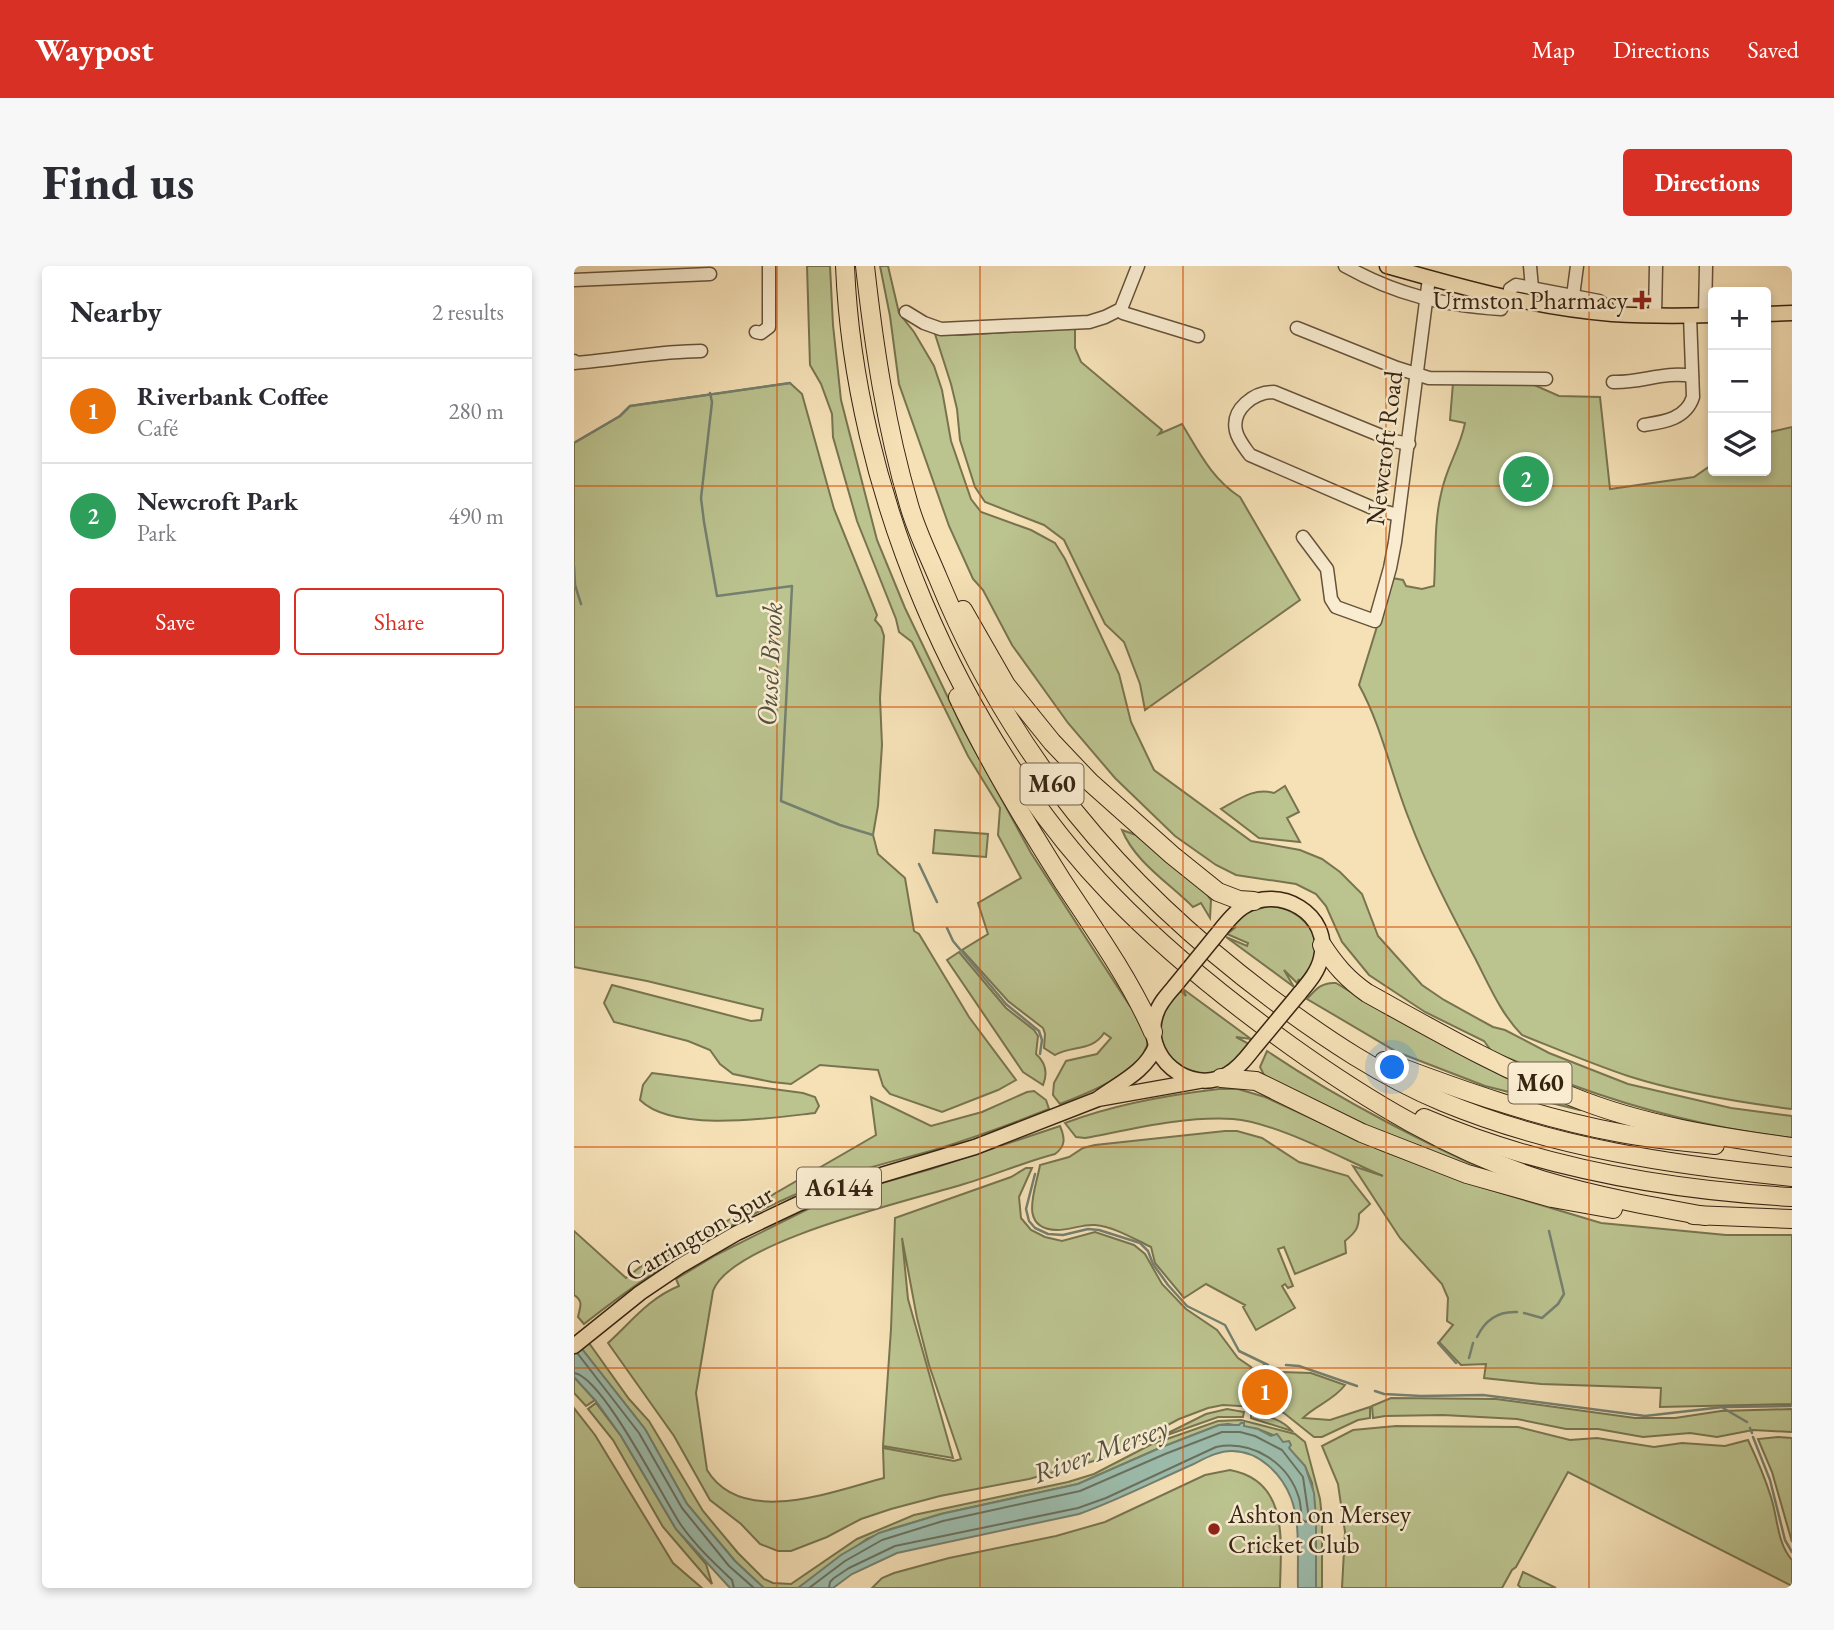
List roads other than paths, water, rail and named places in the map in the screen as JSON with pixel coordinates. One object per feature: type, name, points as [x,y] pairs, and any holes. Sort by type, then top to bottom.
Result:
[{"type":"highway","name":"M60","points":[[845,266],[852,346],[872,448],[890,513],[919,594],[954,668],[988,730],[1039,808],[1108,891],[1150,933],[1257,1021],[1399,1117],[1476,1154],[1540,1179],[1616,1199],[1704,1216]]},
{"type":"highway","name":"M60","points":[[865,266],[880,383],[893,446],[909,509],[948,603],[981,670],[1040,768],[1075,816],[1153,900],[1223,962],[1325,1038],[1379,1070],[1443,1101],[1545,1137],[1674,1163],[1792,1177]]},
{"type":"highway","name":"M60","points":[[893,446],[919,517],[949,585],[1006,685],[1090,782],[1172,855],[1218,892],[1239,900],[1254,901]]},
{"type":"highway","name":"M60","points":[[919,594],[929,637],[975,734],[1031,831],[1146,1015],[1155,1039]]},
{"type":"highway","name":"M60","points":[[1322,945],[1335,967],[1367,993],[1507,1069],[1574,1098],[1652,1122],[1792,1147]]},
{"type":"highway","name":"M60","points":[[1325,1038],[1456,1089],[1551,1117],[1619,1133],[1792,1152]]},
{"type":"highway","name":"M60","points":[[1317,1064],[1370,1093],[1434,1122],[1542,1159],[1675,1186],[1792,1197]]},
{"type":"highway","name":"M60","points":[[1221,1078],[1256,1081],[1331,1119],[1393,1146],[1507,1186],[1552,1198],[1613,1209],[1792,1219]]},
{"type":"main road","points":[[1387,266],[1405,268],[1429,278],[1513,303],[1610,314],[1708,315]]},
{"type":"main road","points":[[1771,314],[1792,313]]},
{"type":"main road","points":[[1221,1078],[1236,1068],[1299,994],[1317,971],[1322,956],[1322,945],[1315,923],[1298,905],[1272,898],[1254,901]]},
{"type":"main road","name":"A6144","points":[[1155,1039],[1156,1014],[1174,987],[1236,913],[1254,901]]},
{"type":"main road","points":[[1155,1039],[1167,1064],[1177,1073],[1199,1081]]},
{"type":"main road","name":"Carrington Spur","points":[[1098,1099],[1137,1072],[1149,1060],[1155,1039]]},
{"type":"main road","name":"A6144","points":[[1199,1081],[1221,1078]]},
{"type":"main road","name":"Carrington Spur","points":[[574,1346],[680,1266],[767,1218],[848,1185],[975,1147],[1098,1099],[1199,1081]]},
{"type":"street","points":[[756,332],[761,333],[769,327],[769,266]]},
{"type":"street","points":[[906,312],[941,329],[957,330],[1089,322],[1121,309],[1138,266]]},
{"type":"street","points":[[1345,266],[1378,283],[1426,300],[1467,307],[1513,303],[1510,289],[1514,285],[1599,301],[1607,307],[1610,314]]},
{"type":"street","points":[[1530,266],[1532,288]]},
{"type":"street","points":[[1573,296],[1577,266]]},
{"type":"street","points":[[1655,316],[1656,266]]},
{"type":"street","points":[[1706,266],[1708,299]]},
{"type":"street","points":[[574,280],[710,274]]},
{"type":"street","name":"Newcroft Road","points":[[1303,537],[1327,569],[1333,604],[1338,609],[1375,621],[1390,568],[1409,444],[1429,278]]},
{"type":"street","points":[[1121,309],[1123,313],[1198,336]]},
{"type":"street","points":[[1644,425],[1675,418],[1690,407],[1693,397],[1690,316]]},
{"type":"street","points":[[1297,328],[1429,379],[1546,379]]},
{"type":"street","points":[[688,351],[688,366]]},
{"type":"street","points":[[574,362],[701,351]]},
{"type":"street","points":[[1614,382],[1632,383],[1662,374],[1692,376]]},
{"type":"street","points":[[1398,515],[1375,509],[1250,455],[1238,437],[1236,422],[1247,401],[1256,395],[1274,392],[1394,441],[1409,444]]},
{"type":"water","points":[[574,1339],[645,1429],[687,1504],[735,1561],[764,1588],[730,1588],[676,1529],[621,1436],[574,1377]]},
{"type":"water","points":[[1241,1423],[1271,1436],[1277,1434],[1283,1442],[1289,1441],[1289,1448],[1305,1466],[1314,1493],[1316,1588],[1298,1588],[1296,1519],[1287,1489],[1275,1473],[1260,1460],[1242,1452],[1232,1451],[1208,1457],[1079,1514],[897,1553],[852,1574],[833,1588],[798,1588],[841,1555],[879,1533],[941,1514],[1078,1484],[1219,1425]]},
{"type":"waterway","points":[[574,443],[620,416],[630,406],[790,383]]},
{"type":"waterway","name":"Ousel Brook","points":[[710,393],[712,402],[701,498],[717,596],[792,586],[781,801],[873,835]]},
{"type":"waterway","points":[[574,566],[575,585],[581,604]]},
{"type":"waterway","name":"Ousel Brook","points":[[919,864],[937,902]]},
{"type":"waterway","name":"Ousel Brook","points":[[947,928],[953,941],[1006,1004],[1039,1031],[1042,1040],[1040,1054]]},
{"type":"waterway","name":"Ousel Brook","points":[[1035,1174],[1026,1209],[1029,1221],[1035,1228],[1048,1234],[1063,1235],[1088,1229],[1099,1230],[1140,1243],[1148,1251],[1153,1264],[1168,1285],[1187,1306],[1225,1325],[1239,1351],[1268,1365]]},
{"type":"waterway","points":[[1524,1313],[1542,1318],[1558,1304],[1564,1294],[1549,1231]]},
{"type":"waterway","points":[[1477,1337],[1493,1318],[1504,1313],[1517,1312]]},
{"type":"waterway","points":[[1438,1343],[1456,1363]]},
{"type":"waterway","points":[[1469,1358],[1473,1343]]},
{"type":"waterway","points":[[1250,1399],[1256,1375],[1265,1364]]},
{"type":"waterway","points":[[1286,1365],[1299,1366],[1357,1386]]},
{"type":"waterway","points":[[1375,1391],[1421,1396],[1483,1395],[1645,1416],[1723,1407],[1792,1406]]},
{"type":"waterway","points":[[1723,1408],[1747,1422]]},
{"type":"waterway","points":[[1750,1428],[1752,1433]]},
{"type":"waterway","points":[[1753,1437],[1770,1480],[1785,1540],[1792,1552]]},
{"type":"place","name":"Urmston Pharmacy","points":[[1642,300]]},
{"type":"place","name":"Newcroft Park","points":[[1526,479]]},
{"type":"place","name":"Riverbank Coffee","points":[[1265,1392]]},
{"type":"place","name":"Ashton on Mersey Cricket Club","points":[[1214,1529]]},
{"type":"water label","name":"River Mersey","points":[[1100,1450]]}]
